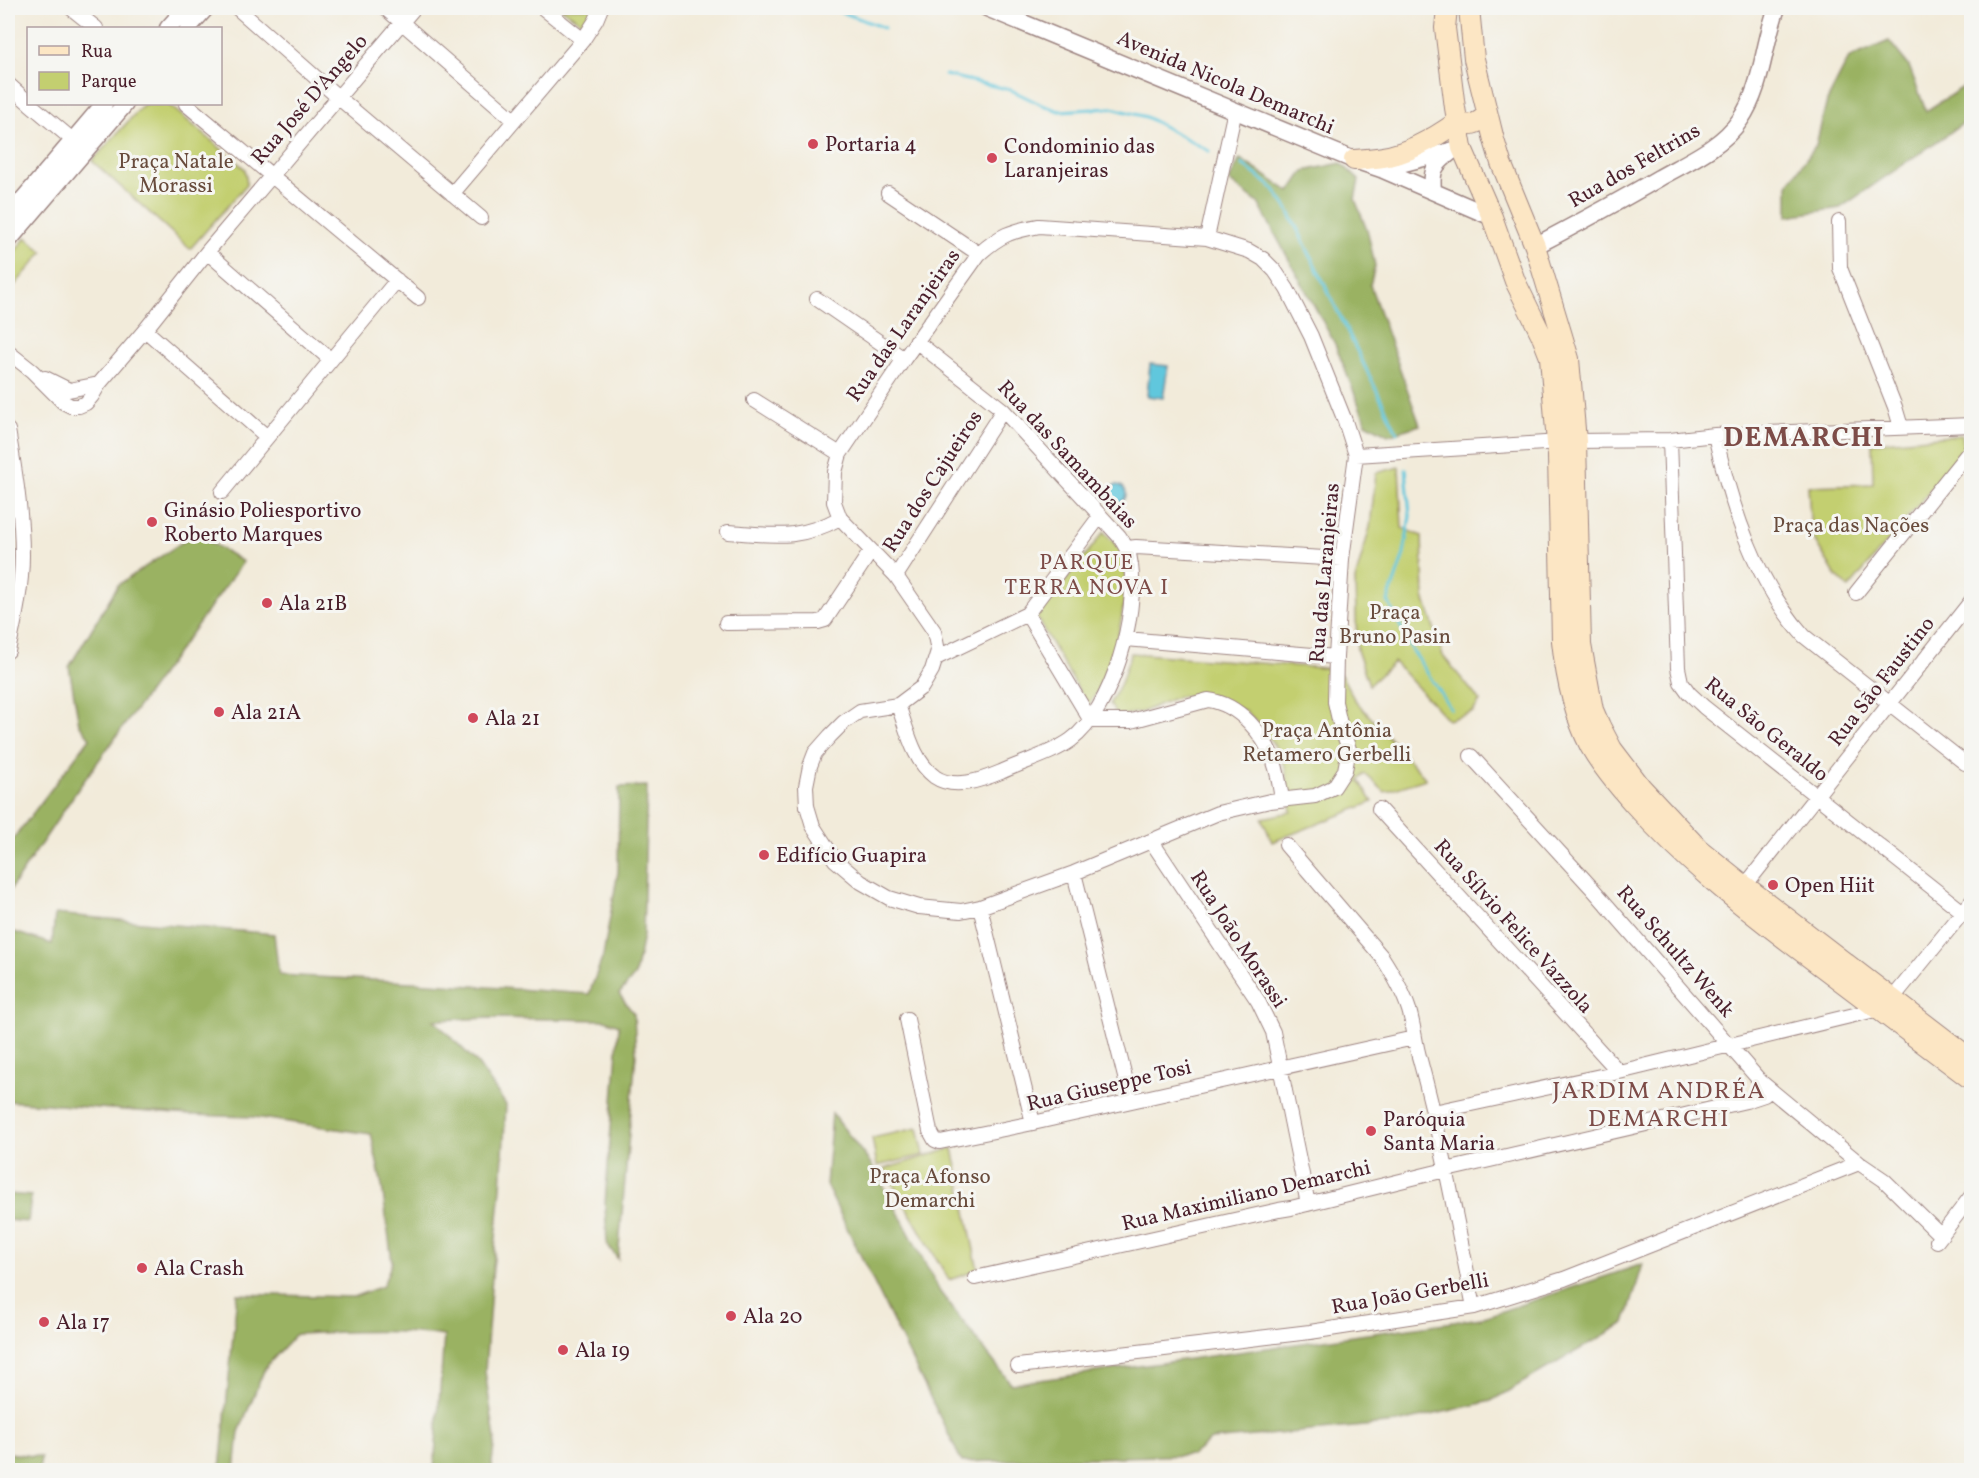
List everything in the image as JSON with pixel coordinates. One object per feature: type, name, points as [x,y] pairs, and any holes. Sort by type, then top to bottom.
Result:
[{"type":"main road","points":[[1447,8],[1445,28],[1457,122],[1457,149],[1492,217],[1515,281],[1550,357],[1567,442]]},
{"type":"main road","points":[[1469,8],[1474,59],[1487,115],[1501,163],[1535,246],[1569,359],[1562,641],[1571,698],[1582,729],[1600,762],[1678,851],[1739,893],[1886,1004],[1971,1060]]},
{"type":"main road","points":[[1457,122],[1472,125],[1480,122],[1487,115]]},
{"type":"main road","points":[[1354,160],[1400,153],[1430,139],[1457,122]]},
{"type":"main road","points":[[1457,149],[1471,147],[1482,150],[1501,163]]},
{"type":"main road","points":[[1492,217],[1517,245],[1535,246]]},
{"type":"main road","points":[[1886,1004],[1971,1080]]},
{"type":"street","points":[[71,8],[95,27]]},
{"type":"street","points":[[169,27],[186,8]]},
{"type":"street","points":[[189,27],[206,8]]},
{"type":"street","points":[[237,8],[481,218]]},
{"type":"street","points":[[385,8],[514,120]]},
{"type":"street","name":"Rua José D'Angelo","points":[[8,352],[32,371],[69,390],[99,384],[207,252],[414,8]]},
{"type":"street","points":[[543,8],[583,40]]},
{"type":"street","points":[[452,194],[583,40],[601,8]]},
{"type":"street","name":"Avenida Nicola Demarchi","points":[[987,8],[1354,160],[1382,169],[1492,217]]},
{"type":"street","name":"Rua dos Feltrins","points":[[1535,246],[1606,209],[1700,155],[1728,135],[1748,105],[1758,79],[1778,8]]},
{"type":"street","points":[[8,84],[27,101]]},
{"type":"street","points":[[31,105],[79,145]]},
{"type":"street","points":[[79,145],[103,105]]},
{"type":"street","points":[[8,241],[10,219],[79,145],[123,105]]},
{"type":"street","points":[[187,105],[418,298]]},
{"type":"street","points":[[1207,238],[1235,110]]},
{"type":"street","points":[[1382,169],[1457,149]]},
{"type":"street","points":[[1433,191],[1432,174],[1435,167],[1457,149]]},
{"type":"street","points":[[888,193],[979,254]]},
{"type":"street","points":[[1839,222],[1840,268],[1901,427]]},
{"type":"street","name":"Rua das Laranjeiras","points":[[840,518],[834,502],[835,472],[840,454],[904,358],[979,254],[1005,234],[1039,226],[1207,238],[1249,251],[1263,259],[1281,280],[1311,336],[1356,455],[1342,560],[1336,657],[1335,702],[1348,749],[1345,770],[1334,787],[1315,796],[1282,799],[1218,813],[1074,873],[980,907],[961,911],[920,907],[889,898],[861,882],[835,860],[813,826],[807,806],[806,786],[815,753],[844,722],[860,711],[898,705],[922,687],[936,658]]},
{"type":"street","points":[[207,252],[331,360]]},
{"type":"street","points":[[222,492],[397,280]]},
{"type":"street","points":[[817,299],[904,358]]},
{"type":"street","points":[[145,330],[267,437]]},
{"type":"street","name":"Rua das Samambaias","points":[[898,705],[917,756],[936,777],[946,782],[972,782],[1058,747],[1071,740],[1091,721],[1106,693],[1126,639],[1131,599],[1132,566],[1128,548],[1119,536],[1003,410],[917,342]]},
{"type":"street","points":[[754,400],[840,454]]},
{"type":"street","name":"Rua dos Cajueiros","points":[[896,576],[1003,410]]},
{"type":"street","points":[[1356,455],[1567,442],[1670,440],[1715,435],[1971,425]]},
{"type":"street","points":[[8,430],[21,522],[22,557],[18,598],[8,651]]},
{"type":"street","points":[[1715,435],[1726,485],[1733,504],[1775,597],[1790,620],[1804,636],[1965,763]]},
{"type":"street","name":"Rua São Geraldo","points":[[1670,440],[1675,621],[1681,682],[1704,707],[1817,797],[1967,907]]},
{"type":"street","points":[[1856,593],[1971,448]]},
{"type":"street","points":[[936,658],[1028,614],[1100,516]]},
{"type":"street","points":[[728,532],[778,536],[798,535],[811,532],[840,518],[896,576],[934,631],[938,651],[936,658]]},
{"type":"street","points":[[1128,548],[1342,560]]},
{"type":"street","points":[[726,623],[825,620],[871,551]]},
{"type":"street","name":"Rua São Faustino","points":[[1739,893],[1971,600]]},
{"type":"street","points":[[1028,614],[1091,721],[1131,721],[1208,700],[1219,701],[1253,726],[1265,742],[1275,763],[1282,799]]},
{"type":"street","points":[[1126,639],[1336,657]]},
{"type":"street","name":"Rua Schultz Wenk","points":[[1471,756],[1591,887],[1770,1090],[1858,1163],[1884,1180],[1939,1239],[1971,1195]]},
{"type":"street","name":"Rua Sílvio Felice Vazzola","points":[[1379,809],[1619,1072]]},
{"type":"street","name":"Rua João Morassi","points":[[1152,842],[1258,1001],[1272,1032],[1308,1204]]},
{"type":"street","points":[[1286,845],[1382,957],[1395,976],[1403,994],[1434,1112],[1474,1307]]},
{"type":"street","points":[[1074,873],[1131,1101]]},
{"type":"street","points":[[980,907],[1033,1124]]},
{"type":"street","points":[[1434,1112],[1619,1072],[1886,1004],[1967,907]]},
{"type":"street","name":"Rua Giuseppe Tosi","points":[[907,1019],[930,1131],[935,1140],[944,1142],[1414,1038]]},
{"type":"street","name":"Rua Maximiliano Demarchi","points":[[975,1278],[1308,1204],[1746,1101],[1764,1095],[1770,1090]]},
{"type":"street","name":"Rua João Gerbelli","points":[[1018,1366],[1310,1332],[1474,1307],[1564,1279],[1858,1163]]},
{"type":"green space","points":[[560,8],[593,8],[592,13],[583,23]]},
{"type":"green space","points":[[1889,41],[1909,66],[1926,111],[1971,82],[1971,118],[1840,208],[1788,216],[1788,184],[1816,145],[1827,101],[1849,58]]},
{"type":"green space","name":"Praça Natale Morassi","points":[[143,105],[169,105],[245,169],[247,184],[190,249],[92,161]]},
{"type":"green space","points":[[1240,159],[1290,192],[1304,171],[1341,163],[1359,180],[1355,199],[1368,233],[1375,266],[1370,285],[1420,425],[1388,435],[1366,423],[1335,344],[1258,203],[1229,181]]},
{"type":"green space","points":[[26,237],[43,252],[15,285],[8,278],[8,260]]},
{"type":"green space","name":"Praça das Nações","points":[[1962,435],[1964,450],[1849,588],[1836,576],[1811,534],[1808,486],[1873,484],[1872,443]]},
{"type":"green space","name":"Praça Bruno Pasin","points":[[1399,467],[1402,528],[1422,536],[1424,597],[1443,656],[1480,701],[1473,712],[1448,720],[1394,662],[1369,685],[1357,650],[1355,580],[1370,527],[1376,473]]},
{"type":"green space","points":[[1104,532],[1126,556],[1125,594],[1113,654],[1098,690],[1088,706],[1036,617]]},
{"type":"green space","points":[[196,533],[243,562],[78,789],[8,893],[8,846],[90,738],[79,724],[69,667],[118,585]]},
{"type":"green space","name":"Praça Antônia Retamero Gerbelli","points":[[1131,653],[1336,669],[1354,699],[1426,779],[1385,792],[1365,774],[1359,780],[1373,802],[1272,842],[1262,818],[1291,812],[1285,767],[1276,748],[1259,723],[1246,712],[1212,696],[1195,695],[1177,697],[1142,712],[1116,716],[1110,703],[1121,683]]},
{"type":"green space","points":[[647,786],[643,936],[635,975],[619,994],[634,1014],[636,1054],[618,1259],[607,1244],[605,1204],[619,1025],[605,1020],[493,1018],[434,1020],[478,1064],[506,1105],[485,1371],[495,1439],[491,1470],[434,1470],[444,1336],[408,1332],[370,1332],[296,1334],[265,1368],[239,1432],[235,1470],[220,1470],[237,1294],[353,1297],[383,1286],[392,1262],[382,1186],[371,1134],[254,1117],[189,1115],[8,1101],[8,930],[52,944],[55,914],[274,934],[279,975],[589,994],[603,956],[618,872],[619,787]]},
{"type":"green space","points":[[832,1113],[871,1164],[940,1292],[1011,1384],[1481,1318],[1643,1264],[1625,1323],[1491,1401],[1397,1423],[1211,1440],[1192,1455],[962,1462],[826,1185]]},
{"type":"green space","points":[[918,1128],[924,1155],[877,1166],[872,1138]]},
{"type":"green space","name":"Praça Afonso Demarchi","points":[[953,1148],[978,1270],[949,1280],[884,1169]]},
{"type":"green space","points":[[8,1194],[31,1196],[28,1222],[8,1220]]},
{"type":"green space","points":[[8,1453],[41,1457],[39,1470],[8,1470]]},
{"type":"water","points":[[1150,364],[1168,366],[1163,398],[1147,396]]},
{"type":"water","points":[[1113,485],[1121,485],[1126,490],[1124,501],[1113,503],[1108,498],[1108,490]]},
{"type":"waterway","points":[[831,8],[884,28]]},
{"type":"waterway","points":[[945,75],[1011,90],[1059,111],[1112,108],[1146,117],[1209,151]]},
{"type":"waterway","points":[[1242,164],[1273,188],[1287,208],[1397,432]]},
{"type":"waterway","points":[[1406,469],[1410,516],[1404,554],[1388,601],[1411,648],[1451,709]]},
{"type":"place","name":"Portaria 4","points":[[813,144]]},
{"type":"place","name":"Condominio das Laranjeiras","points":[[992,158]]},
{"type":"place","name":"Ginásio Poliesportivo Roberto Marques","points":[[152,522]]},
{"type":"place","name":"Ala 21B","points":[[267,603]]},
{"type":"place","name":"Ala 21A","points":[[219,712]]},
{"type":"place","name":"Ala 21","points":[[473,718]]},
{"type":"place","name":"Edifício Guapira","points":[[764,855]]},
{"type":"place","name":"Open Hiit","points":[[1773,885]]},
{"type":"place","name":"Paróquia Santa Maria","points":[[1371,1131]]},
{"type":"place","name":"Ala Crash","points":[[142,1268]]},
{"type":"place","name":"Ala 20","points":[[731,1316]]},
{"type":"place","name":"Ala 17","points":[[44,1322]]},
{"type":"place","name":"Ala 19","points":[[563,1350]]},
{"type":"district","name":"DEMARCHI","points":[[1804,437]]},
{"type":"district","name":"PARQUE TERRA NOVA I","points":[[1087,574]]},
{"type":"district","name":"JARDIM ANDRÉA DEMARCHI","points":[[1659,1104]]}]
